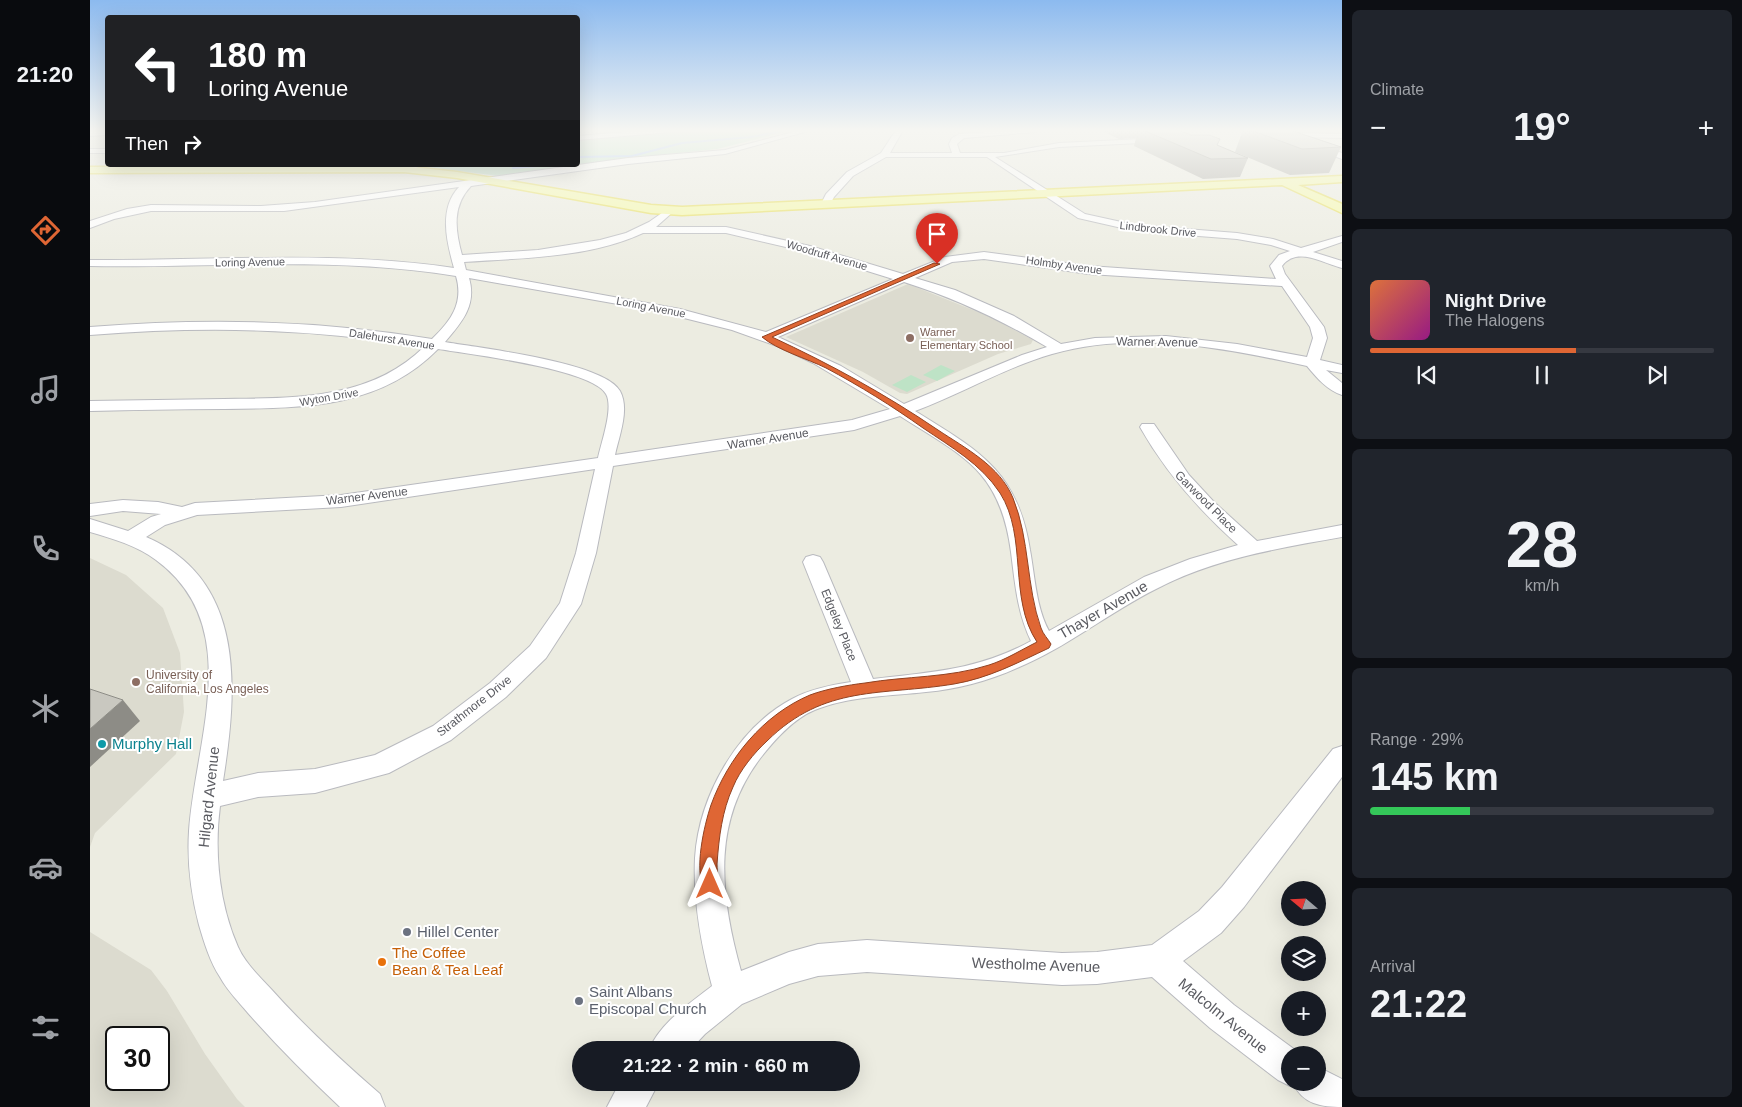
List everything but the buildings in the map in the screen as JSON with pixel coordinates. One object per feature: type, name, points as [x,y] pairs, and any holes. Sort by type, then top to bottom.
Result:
[{"type":"main road","points":[[492,182],[669,211],[1289,182]]},
{"type":"main road","points":[[1282,182],[1342,209]]},
{"type":"street","points":[[90,225],[111,217],[178,205],[253,209],[306,206],[484,182]]},
{"type":"street","points":[[826,204],[829,196],[843,182]]},
{"type":"street","name":"Lindbrook Drive","points":[[1026,182],[1074,213],[1108,223],[1135,228],[1254,238],[1302,251],[1342,265]]},
{"type":"street","name":"Wyton Drive","points":[[90,406],[294,403],[358,393],[406,372],[435,346],[462,311],[466,289],[459,266],[451,220],[452,208],[462,189],[468,184]]},
{"type":"street","name":"Woodruff Avenue","points":[[459,266],[586,246],[640,230],[665,216],[669,211]]},
{"type":"street","points":[[90,214],[111,217]]},
{"type":"street","name":"Woodruff Avenue","points":[[640,230],[712,229],[744,233],[806,248],[974,302],[1009,319],[1059,348]]},
{"type":"street","points":[[1342,239],[1283,257],[1276,266],[1317,327],[1320,338],[1312,362],[1322,375],[1342,390]]},
{"type":"street","name":"Holmby Avenue","points":[[766,337],[949,259],[976,255],[1002,256],[1088,270],[1286,283]]},
{"type":"street","name":"Loring Avenue","points":[[90,263],[346,262],[459,266],[671,311],[766,337],[846,376],[904,411],[973,457],[992,474],[1006,495],[1017,524],[1029,606],[1036,631],[1044,644]]},
{"type":"street","name":"Dalehurst Avenue","points":[[90,331],[172,327],[302,327],[348,331],[571,369],[598,380],[613,392],[617,407],[605,463]]},
{"type":"street","name":"Warner Avenue","points":[[131,538],[158,521],[180,512],[195,509],[341,501],[854,425],[904,411],[1032,356],[1059,348],[1094,342],[1187,341],[1254,350],[1342,369]]},
{"type":"street","name":"Garwood Place","points":[[1148,428],[1166,459],[1186,486],[1252,547]]},
{"type":"street","name":"Strathmore Drive","points":[[207,798],[258,785],[315,782],[380,766],[442,733],[498,690],[538,652],[570,604],[586,553],[605,463]]},
{"type":"street","name":"Warner Avenue","points":[[90,510],[102,507],[164,507],[180,512]]},
{"type":"street","name":"Hilgard Avenue","points":[[90,525],[131,538],[152,548],[174,565],[194,586],[207,606],[218,636],[219,680],[214,753],[202,841],[207,896],[224,954],[245,984],[271,1014],[324,1068],[367,1107]]},
{"type":"street","name":"Thayer Avenue","points":[[730,992],[712,917],[709,866],[713,823],[727,782],[752,746],[780,719],[814,700],[865,688],[954,678],[993,670],[1044,644],[1150,583],[1252,547],[1342,531]]},
{"type":"street","name":"Edgeley Place","points":[[813,562],[865,688]]},
{"type":"street","name":"Westholme Avenue","points":[[675,1041],[693,1022],[730,992],[789,968],[842,956],[1062,969],[1105,967],[1158,960],[1210,922],[1233,897],[1342,757]]},
{"type":"street","name":"Malcolm Avenue","points":[[1158,960],[1194,995],[1249,1040],[1281,1062]]},
{"type":"street","points":[[1326,1090],[1342,1099]]},
{"type":"street","points":[[625,1107],[635,1091]]},
{"type":"shaded area","name":"Warner Elementary School","points":[[908,284],[988,316],[1033,340],[1031,344],[998,354],[907,394],[900,393],[863,372],[786,337]]},
{"type":"shaded area","name":"University of California, Los Angeles","points":[[90,558],[126,575],[163,608],[180,653],[184,712],[176,754],[95,833],[90,847]]},
{"type":"shaded area","points":[[90,932],[151,970],[167,991],[205,1054],[237,1099],[245,1107],[90,1107]]},
{"type":"green space","points":[[941,365],[955,371],[937,381],[923,375]]},
{"type":"green space","points":[[911,375],[926,382],[907,392],[892,385]]},
{"type":"place","name":"Warner Elementary School","points":[[910,338]]},
{"type":"place","name":"University of California, Los Angeles","points":[[136,682]]},
{"type":"place","name":"Murphy Hall","points":[[102,744]]},
{"type":"place","name":"Hillel Center","points":[[407,932]]},
{"type":"place","name":"The Coffee Bean & Tea Leaf","points":[[382,962]]},
{"type":"place","name":"Saint Albans Episcopal Church","points":[[579,1001]]},
{"type":"route","points":[[710,884],[709,866],[713,823],[727,782],[752,746],[780,719],[814,700],[865,688],[954,678],[993,670],[1044,644],[1036,631],[1029,606],[1017,524],[1006,495],[992,474],[973,457],[855,380],[766,337],[937,264]]}]
